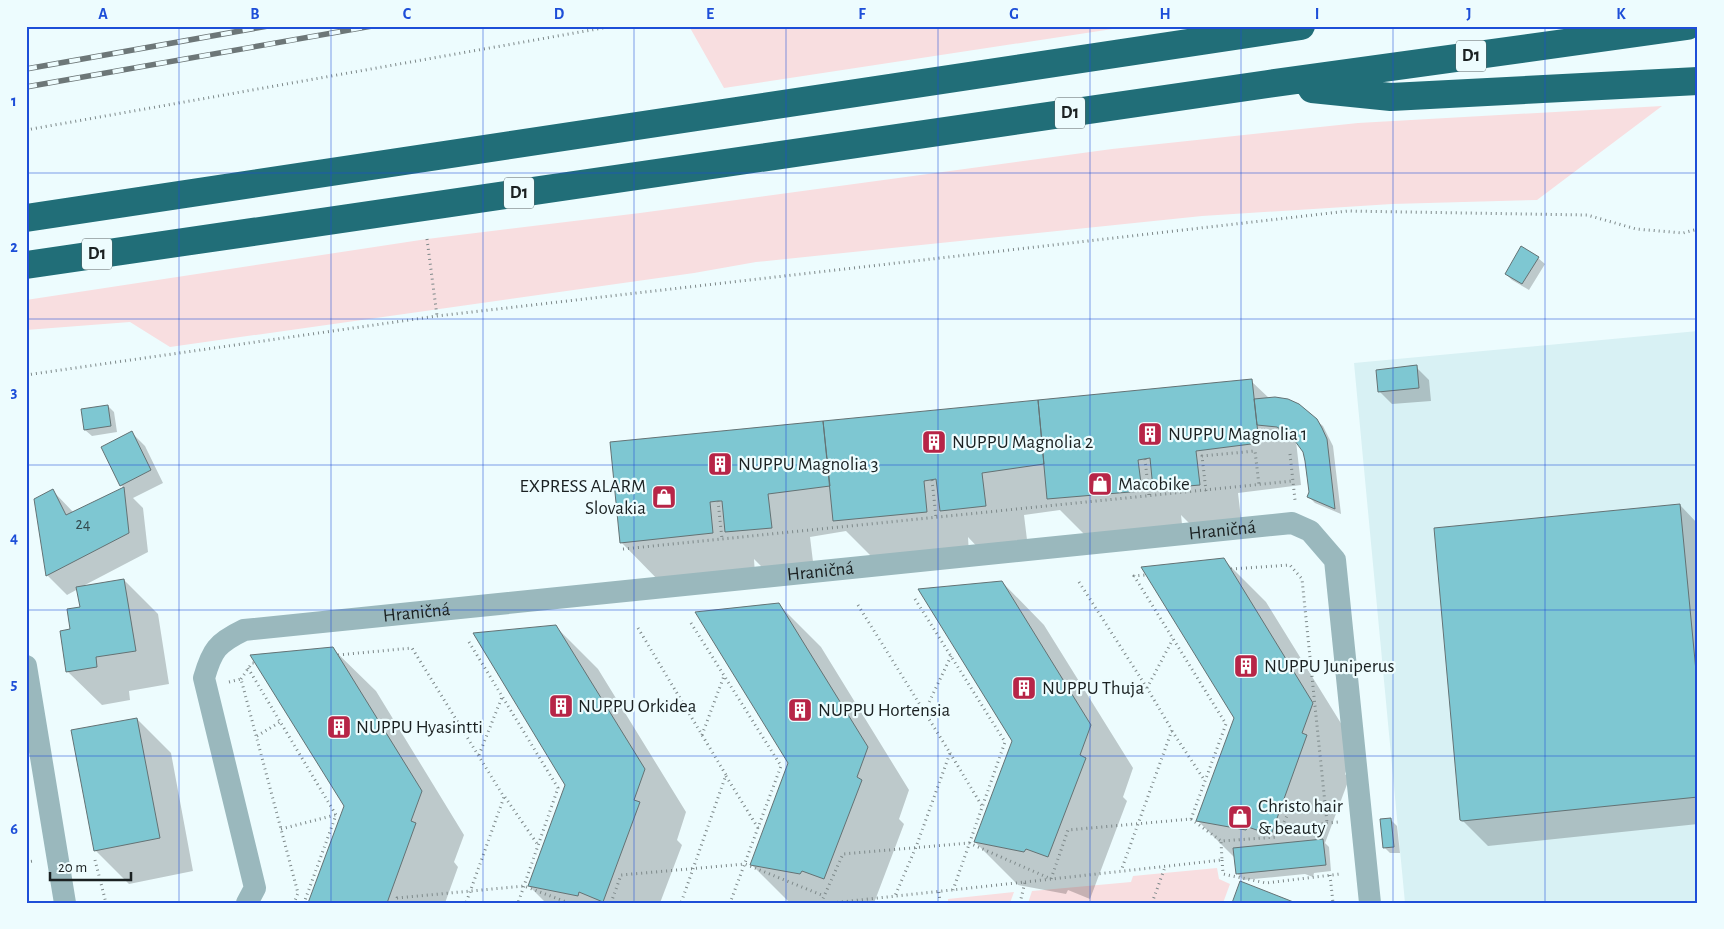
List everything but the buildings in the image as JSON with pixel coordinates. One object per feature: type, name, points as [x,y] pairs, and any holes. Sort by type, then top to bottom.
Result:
[{"type":"highway","name":"D1","points":[[26,218],[404,163],[1265,29],[1301,26]]},
{"type":"highway","name":"D1","points":[[26,265],[1268,84],[1681,27]]},
{"type":"highway","points":[[1268,84],[1391,98],[1690,81]]},
{"type":"street","name":"Hraničná","points":[[247,903],[255,888],[204,678],[210,658],[224,640],[244,630],[1292,523],[1298,526]]},
{"type":"street","points":[[1298,526],[1310,531],[1335,560],[1370,903]]},
{"type":"street","points":[[26,666],[65,903]]},
{"type":"path","points":[[26,130],[614,26]]},
{"type":"path","points":[[26,375],[437,316],[1348,211],[1587,215],[1636,229],[1683,233],[1698,229]]},
{"type":"path","points":[[427,239],[437,316]]},
{"type":"path","points":[[1206,491],[1202,456],[1255,451],[1259,485]]},
{"type":"path","points":[[1290,454],[1298,526]]},
{"type":"path","points":[[1146,459],[1149,496]]},
{"type":"path","points":[[932,480],[936,517]]},
{"type":"path","points":[[623,549],[1293,481]]},
{"type":"path","points":[[718,501],[722,539]]},
{"type":"path","points":[[1231,569],[1290,565],[1302,579],[1327,823]]},
{"type":"path","points":[[1145,575],[1134,576],[1226,724],[1191,818]]},
{"type":"path","points":[[1079,582],[1205,781]]},
{"type":"path","points":[[915,599],[1006,742],[953,890]]},
{"type":"path","points":[[858,605],[982,806]]},
{"type":"path","points":[[691,623],[781,766],[730,903]]},
{"type":"path","points":[[638,628],[758,828]]},
{"type":"path","points":[[1147,688],[1173,639]]},
{"type":"path","points":[[469,642],[558,788],[518,903]]},
{"type":"path","points":[[338,655],[412,648],[504,797],[538,845]]},
{"type":"path","points":[[925,712],[951,656]]},
{"type":"path","points":[[207,689],[241,679],[252,663],[255,663]]},
{"type":"path","points":[[248,668],[336,815]]},
{"type":"path","points":[[702,736],[724,676]]},
{"type":"path","points":[[241,679],[298,893],[294,903]]},
{"type":"path","points":[[478,756],[502,697]]},
{"type":"path","points":[[257,736],[280,722]]},
{"type":"path","points":[[1122,872],[1172,730]]},
{"type":"path","points":[[895,896],[916,847],[950,753]]},
{"type":"path","points":[[681,903],[726,775]]},
{"type":"path","points":[[466,903],[504,797]]},
{"type":"path","points":[[1051,879],[1068,830],[1191,818],[1221,841],[1278,837],[1292,805]]},
{"type":"path","points":[[281,829],[336,815]]},
{"type":"path","points":[[304,903],[336,815]]},
{"type":"path","points":[[1281,828],[1362,819]]},
{"type":"path","points":[[1221,841],[1224,874],[1266,883],[1340,874]]},
{"type":"path","points":[[821,903],[843,854],[969,843],[1051,879]]},
{"type":"path","points":[[96,860],[106,903]]},
{"type":"path","points":[[832,903],[1222,860]]},
{"type":"path","points":[[26,862],[34,861]]},
{"type":"path","points":[[611,903],[620,875],[693,867],[744,864],[824,896]]},
{"type":"path","points":[[1152,903],[1165,867]]},
{"type":"path","points":[[1330,875],[1333,903]]},
{"type":"path","points":[[1020,903],[1025,882]]},
{"type":"path","points":[[396,903],[397,898],[524,886],[569,903]]},
{"type":"path","points":[[939,892],[940,903]]},
{"type":"shaded area","points":[[689,26],[1132,26],[724,88]]},
{"type":"shaded area","points":[[1662,106],[1537,200],[1392,204],[1202,216],[756,262],[694,273],[170,347],[130,322],[26,330],[26,300],[427,239],[640,213],[1112,149],[1358,123]]},
{"type":"shaded area","points":[[1698,331],[1698,903],[1405,903],[1354,363]]},
{"type":"shaded area","points":[[1217,868],[1219,879],[1230,884],[1223,903],[1028,903],[1032,891],[1131,882],[1133,876]]},
{"type":"shaded area","points":[[1014,892],[1010,903],[948,903],[948,899]]},
{"type":"railway","points":[[26,69],[268,26]]},
{"type":"railway","points":[[26,87],[372,26]]},
{"type":"place","name":"NUPPU Magnolia 1","points":[[1150,434]]},
{"type":"place","name":"NUPPU Magnolia 2","points":[[934,442]]},
{"type":"place","name":"NUPPU Magnolia 3","points":[[720,464]]},
{"type":"place","name":"Macobike","points":[[1100,484]]},
{"type":"place","name":"EXPRESS ALARM Slovakia","points":[[664,497]]},
{"type":"place","name":"NUPPU Juniperus","points":[[1246,666]]},
{"type":"place","name":"NUPPU Thuja","points":[[1024,688]]},
{"type":"place","name":"NUPPU Orkidea","points":[[561,706]]},
{"type":"place","name":"NUPPU Hortensia","points":[[800,710]]},
{"type":"place","name":"NUPPU Hyasintti","points":[[339,727]]},
{"type":"place","name":"Christo hair & beauty","points":[[1240,817]]}]
